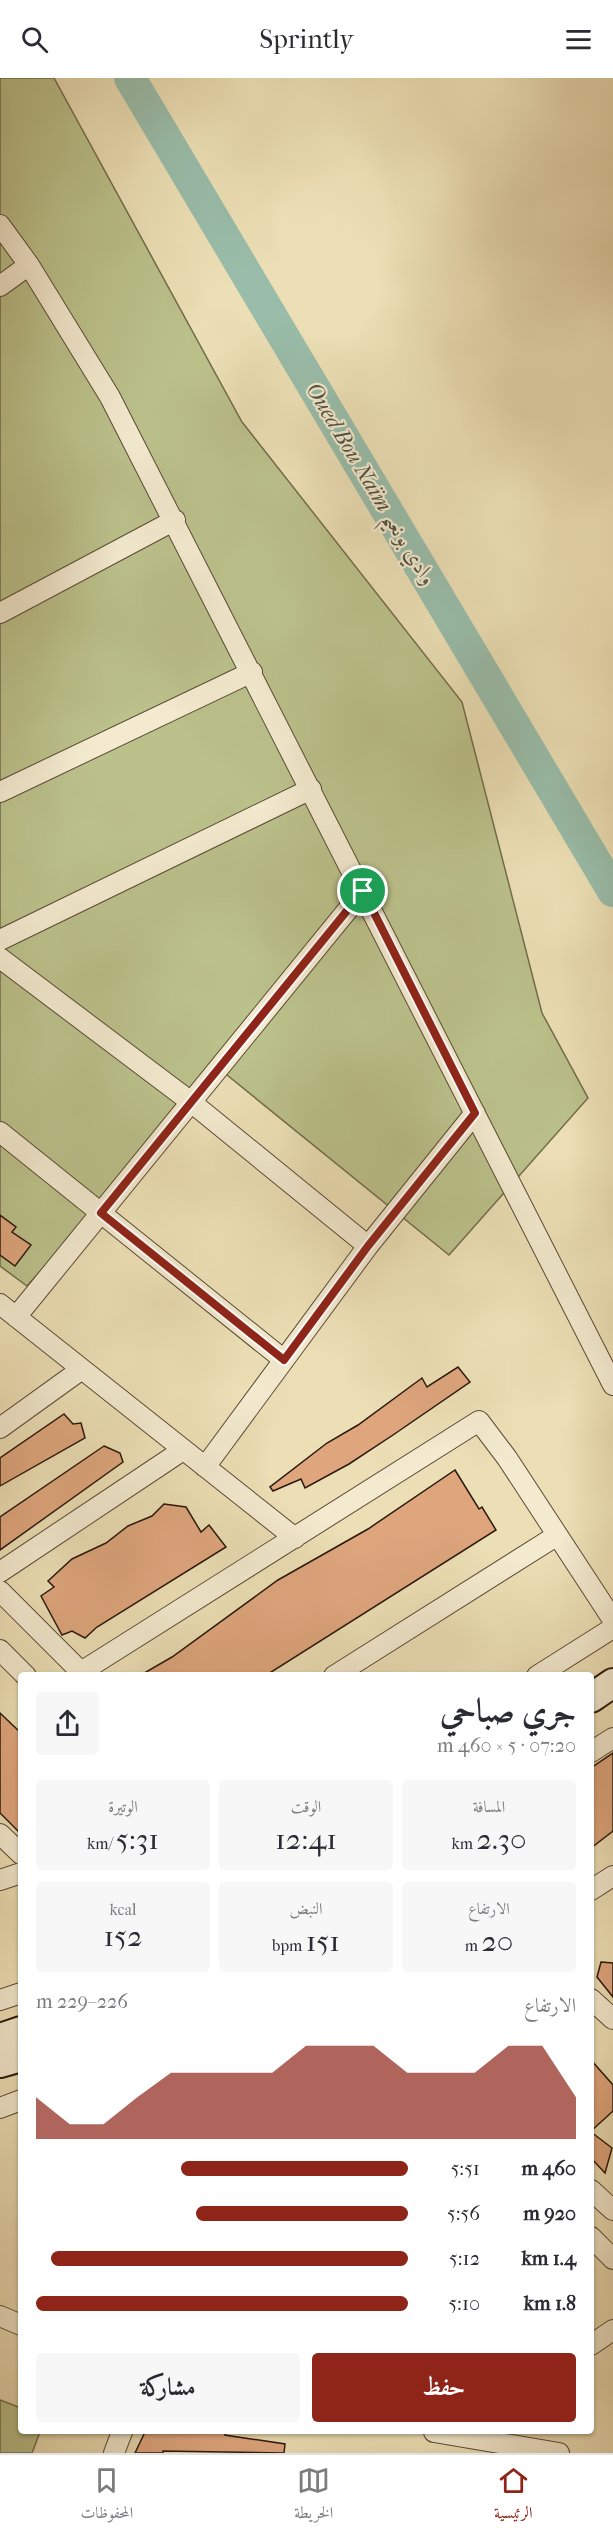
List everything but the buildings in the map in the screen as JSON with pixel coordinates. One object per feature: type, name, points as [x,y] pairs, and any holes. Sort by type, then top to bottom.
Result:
[{"type":"main road","points":[[594,1696],[613,1683]]},
{"type":"main road","points":[[0,2038],[18,2032]]},
{"type":"main road","points":[[0,2063],[18,2058]]},
{"type":"street","points":[[0,225],[29,265],[110,397],[175,519],[613,1385]]},
{"type":"street","points":[[0,286],[29,265]]},
{"type":"street","points":[[0,613],[175,519]]},
{"type":"street","points":[[0,792],[252,672]]},
{"type":"street","points":[[0,940],[311,789]]},
{"type":"street","points":[[16,1317],[363,891]]},
{"type":"street","points":[[0,958],[191,1102],[368,1246]]},
{"type":"street","points":[[205,1467],[368,1246],[475,1113]]},
{"type":"street","points":[[0,1132],[284,1360]]},
{"type":"street","points":[[0,1304],[294,1538]]},
{"type":"street","points":[[0,1428],[82,1369]]},
{"type":"street","points":[[86,1672],[479,1421],[507,1458],[613,1620]]},
{"type":"street","points":[[0,1572],[183,1450]]},
{"type":"street","points":[[340,1672],[556,1536]]},
{"type":"street","points":[[0,1591],[81,1672]]},
{"type":"street","points":[[543,1672],[613,1628]]},
{"type":"street","points":[[0,1650],[22,1672]]},
{"type":"street","points":[[594,1750],[613,1738]]},
{"type":"street","points":[[0,1834],[18,1851]]},
{"type":"street","points":[[0,1880],[18,1874]]},
{"type":"street","points":[[594,1888],[613,1876]]},
{"type":"street","points":[[0,2000],[18,1994]]},
{"type":"street","points":[[594,2002],[613,2019]]},
{"type":"street","points":[[0,2108],[18,2101]]},
{"type":"street","points":[[594,2193],[613,2210]]},
{"type":"street","points":[[594,2240],[613,2259]]},
{"type":"street","points":[[0,2316],[18,2324]]},
{"type":"street","points":[[594,2343],[613,2330]]},
{"type":"street","points":[[114,2453],[121,2434]]},
{"type":"street","points":[[461,2434],[506,2449],[559,2453]]},
{"type":"green space","points":[[0,78],[54,78],[242,422],[462,702],[542,1013],[588,1098],[449,1255],[222,1071],[27,1286],[0,1266]]},
{"type":"green space","points":[[0,2400],[18,2407],[18,2434],[39,2434],[32,2453],[0,2453]]},
{"type":"waterway","name":"Oued Bou Naïm وادي بونعيم","points":[[130,78],[613,891]]},
{"type":"route","points":[[363,891],[475,1113],[368,1246],[284,1360],[101,1213],[363,891]]}]
